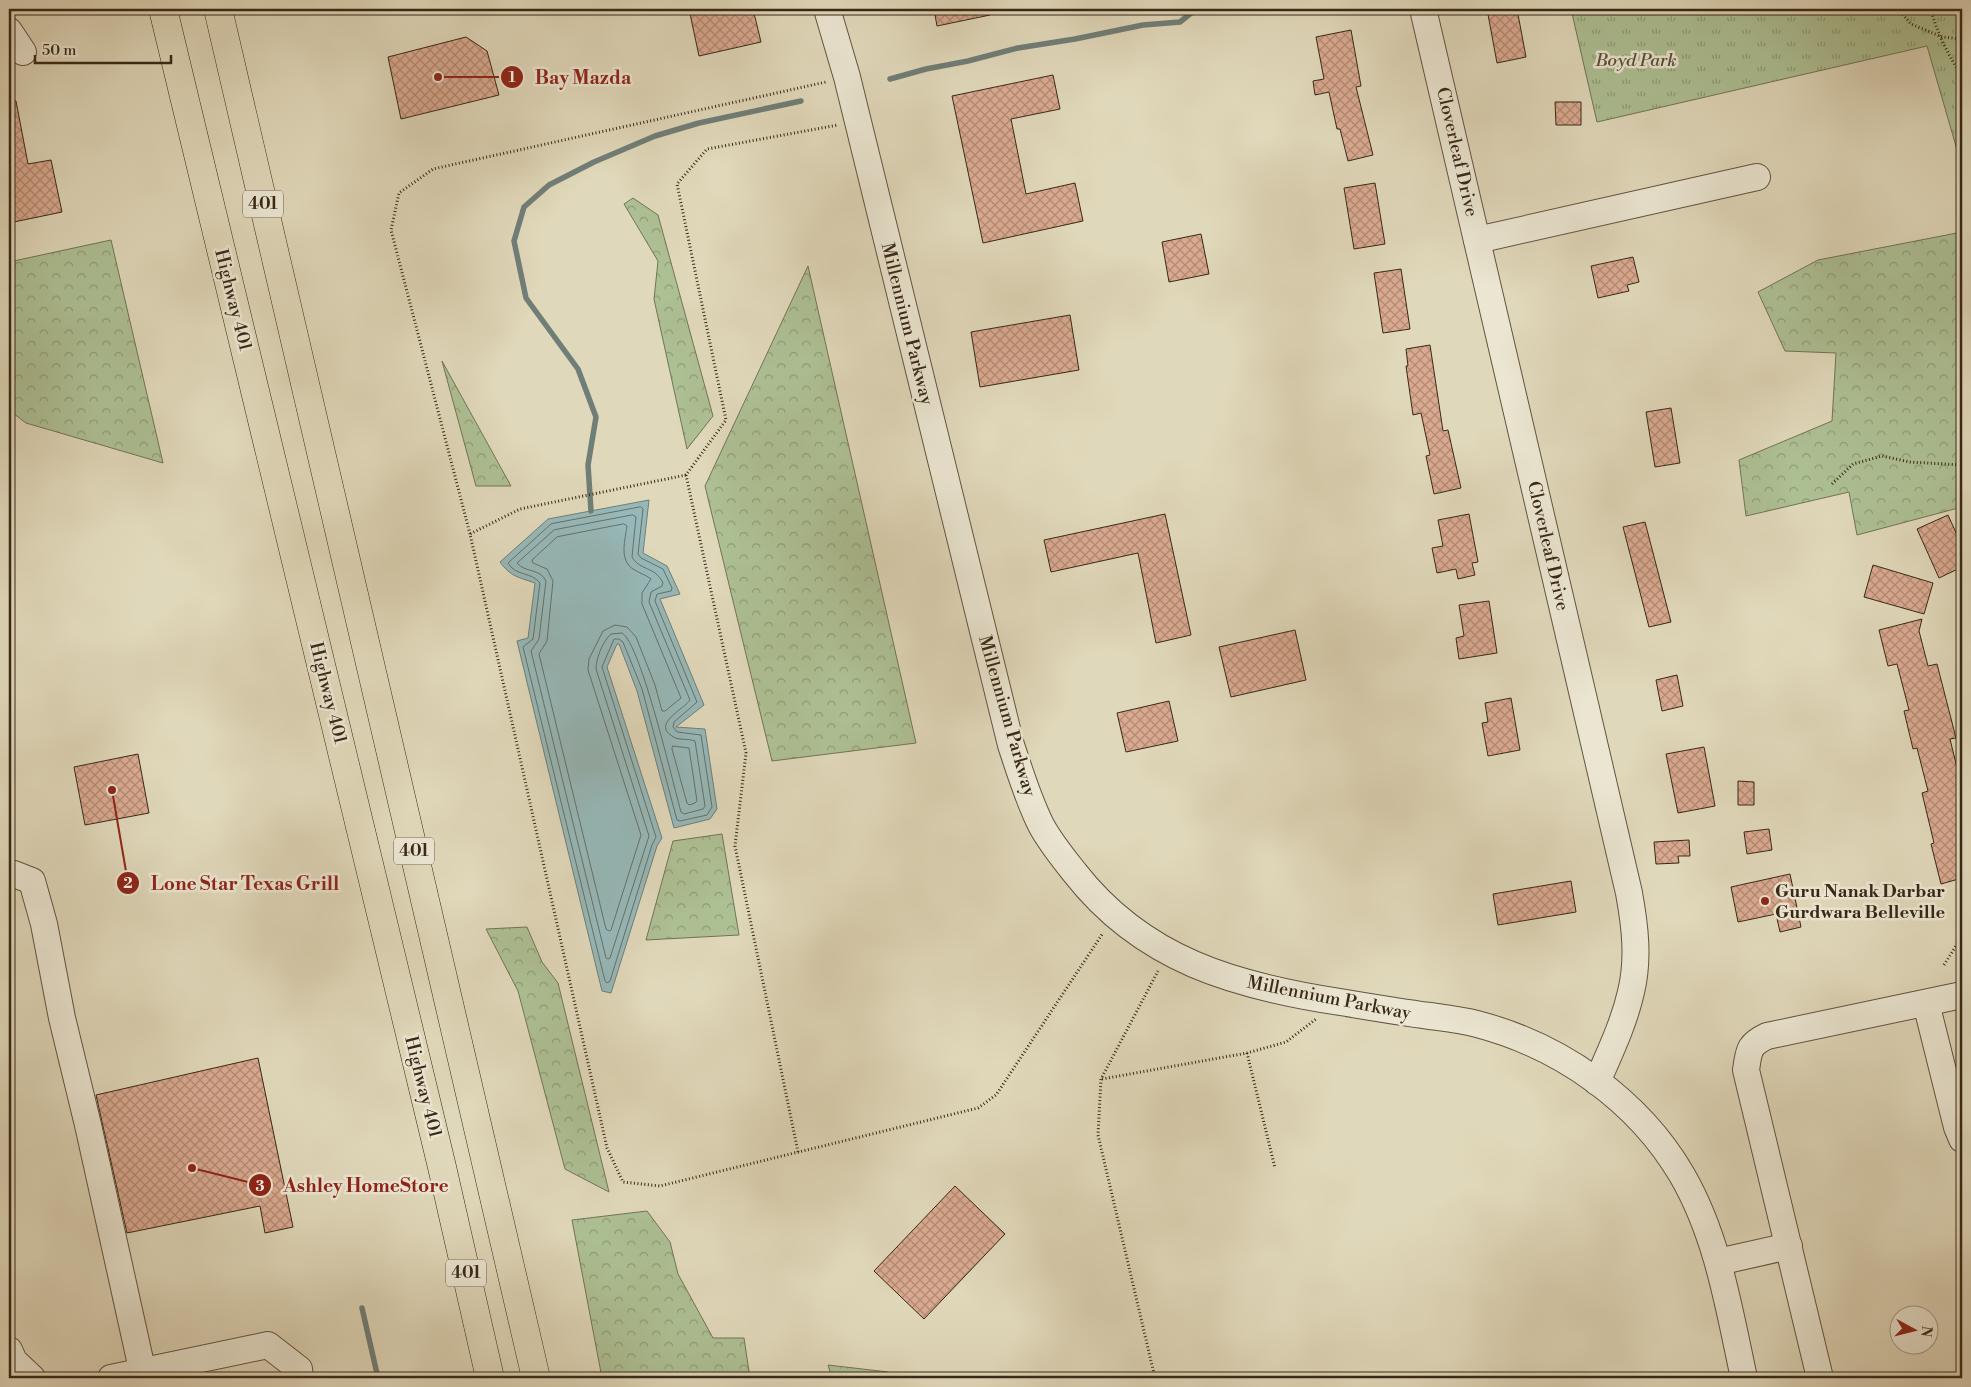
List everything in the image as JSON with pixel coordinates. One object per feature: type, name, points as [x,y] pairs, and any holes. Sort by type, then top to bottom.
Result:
[{"type":"highway","name":"Highway 401","points":[[162,9],[442,1167],[490,1378]]},
{"type":"highway","name":"401","points":[[218,9],[536,1378]]},
{"type":"highway","points":[[442,1167],[472,1378]]},
{"type":"highway","points":[[519,1302],[541,1378]]},
{"type":"street","name":"Millennium Parkway","points":[[827,9],[846,77],[1001,708],[1022,779],[1042,827],[1061,855],[1096,898],[1138,934],[1168,953],[1248,983],[1295,995],[1475,1023],[1532,1043],[1564,1060],[1612,1093],[1642,1122],[1681,1173],[1702,1213],[1718,1262],[1744,1378]]},
{"type":"street","name":"Cloverleaf Drive","points":[[1423,9],[1629,893],[1635,928],[1635,959],[1631,992],[1620,1029],[1597,1082]]},
{"type":"street","points":[[9,31],[23,52]]},
{"type":"street","points":[[1477,240],[1756,178]]},
{"type":"street","points":[[9,875],[14,874],[32,881],[44,924],[61,1013],[86,1116],[143,1375]]},
{"type":"street","points":[[1820,1378],[1746,1070],[1749,1048],[1757,1040],[1767,1036],[1962,995]]},
{"type":"street","points":[[1926,1003],[1957,1128],[1962,1139]]},
{"type":"street","points":[[1718,1262],[1789,1246]]},
{"type":"street","points":[[111,1378],[143,1375],[268,1345],[299,1369],[300,1378]]},
{"type":"street","points":[[9,1350],[14,1361],[32,1378]]},
{"type":"path","points":[[1776,9],[1806,11],[1811,9]]},
{"type":"path","points":[[1898,9],[1911,24],[1942,37],[1962,38]]},
{"type":"path","points":[[1931,9],[1934,23],[1953,64],[1962,75]]},
{"type":"path","points":[[846,77],[433,170],[399,193],[390,230],[470,534],[607,1148],[623,1182],[660,1186],[978,1108],[996,1095],[1115,915]]},
{"type":"path","points":[[470,534],[520,508],[686,475],[726,420],[677,184],[707,149],[857,122]]},
{"type":"path","points":[[1832,484],[1853,464],[1882,456],[1910,462],[1962,465]]},
{"type":"path","points":[[686,475],[746,753],[735,846],[798,1152]]},
{"type":"path","points":[[1944,965],[1962,936]]},
{"type":"path","points":[[1155,1378],[1098,1135],[1101,1079],[1168,953]]},
{"type":"path","points":[[1101,1079],[1247,1053],[1286,1042],[1338,1002]]},
{"type":"path","points":[[1247,1053],[1274,1168]]},
{"type":"green space","name":"Boyd Park","points":[[1571,9],[1962,9],[1962,167],[1927,46],[1597,122]]},
{"type":"green space","points":[[633,198],[658,215],[713,416],[687,449],[654,299],[658,261],[624,204]]},
{"type":"green space","points":[[1962,232],[1962,507],[1857,535],[1849,492],[1746,516],[1739,460],[1832,421],[1836,353],[1785,351],[1758,292],[1818,260]]},
{"type":"green space","points":[[111,240],[163,463],[26,423],[9,410],[9,262]]},
{"type":"green space","points":[[808,266],[916,743],[772,761],[705,486]]},
{"type":"green space","points":[[442,361],[511,486],[476,486]]},
{"type":"green space","points":[[722,834],[739,935],[646,940],[673,841]]},
{"type":"green space","points":[[527,927],[542,962],[558,983],[609,1192],[565,1169],[518,991],[486,929]]},
{"type":"green space","points":[[647,1211],[670,1242],[678,1274],[713,1338],[744,1338],[750,1378],[602,1378],[572,1220]]},
{"type":"green space","points":[[828,1365],[888,1372],[892,1378],[832,1378]]},
{"type":"water","points":[[649,500],[643,553],[667,566],[680,594],[660,599],[704,705],[676,727],[705,729],[717,809],[710,819],[674,828],[637,691],[619,644],[617,644],[607,667],[662,838],[657,846],[611,993],[602,991],[517,641],[528,638],[535,583],[511,574],[500,562],[548,519]]},
{"type":"building","points":[[689,9],[753,9],[761,42],[699,56]]},
{"type":"building","points":[[934,9],[989,9],[990,15],[937,26]]},
{"type":"building","points":[[1487,9],[1517,9],[1526,57],[1497,63]]},
{"type":"building","points":[[1351,30],[1361,86],[1356,87],[1373,155],[1348,161],[1340,129],[1337,129],[1329,92],[1315,95],[1313,81],[1324,79],[1316,37]]},
{"type":"building","points":[[466,37],[487,51],[499,95],[401,119],[388,57]]},
{"type":"building","points":[[1053,75],[1060,109],[1011,119],[1026,194],[1075,183],[1083,221],[983,243],[952,96]]},
{"type":"building","points":[[9,101],[16,101],[28,164],[51,160],[62,212],[9,223]]},
{"type":"building","points":[[1555,102],[1581,102],[1581,125],[1556,125]]},
{"type":"building","points":[[1375,183],[1385,244],[1354,249],[1344,188]]},
{"type":"building","points":[[1201,234],[1209,274],[1169,282],[1162,242]]},
{"type":"building","points":[[1633,257],[1639,282],[1627,285],[1629,291],[1598,298],[1591,266]]},
{"type":"building","points":[[1401,269],[1410,329],[1383,333],[1374,273]]},
{"type":"building","points":[[1070,315],[1079,370],[980,387],[971,332]]},
{"type":"building","points":[[1430,345],[1443,431],[1448,430],[1461,488],[1434,494],[1426,456],[1430,455],[1421,413],[1413,415],[1406,366],[1408,366],[1406,349]]},
{"type":"building","points":[[1671,408],[1680,463],[1655,467],[1646,412]]},
{"type":"building","points":[[1165,514],[1191,635],[1156,643],[1138,553],[1051,572],[1044,540]]},
{"type":"building","points":[[1469,514],[1478,562],[1472,563],[1475,575],[1458,579],[1456,569],[1437,573],[1432,548],[1443,546],[1438,520]]},
{"type":"building","points":[[1948,515],[1962,546],[1962,567],[1939,578],[1917,529]]},
{"type":"building","points":[[1645,522],[1671,622],[1649,627],[1623,527]]},
{"type":"building","points":[[1873,565],[1933,583],[1924,614],[1864,597]]},
{"type":"building","points":[[1489,601],[1497,653],[1459,659],[1456,638],[1464,636],[1459,605]]},
{"type":"building","points":[[1922,619],[1919,631],[1928,666],[1937,664],[1956,738],[1950,739],[1959,776],[1956,777],[1962,804],[1962,878],[1941,884],[1931,844],[1934,843],[1922,793],[1928,791],[1917,748],[1913,749],[1904,711],[1909,710],[1897,664],[1888,666],[1879,630]]},
{"type":"building","points":[[1295,630],[1306,680],[1231,697],[1219,647]]},
{"type":"building","points":[[1677,675],[1683,706],[1662,711],[1656,680]]},
{"type":"building","points":[[1511,698],[1520,750],[1488,756],[1482,723],[1488,722],[1485,703]]},
{"type":"building","points":[[1169,701],[1178,741],[1126,752],[1117,713]]},
{"type":"building","points":[[1704,747],[1715,806],[1678,813],[1666,754]]},
{"type":"building","points":[[138,754],[149,813],[85,825],[74,767]]},
{"type":"building","points":[[1738,781],[1754,782],[1754,805],[1738,805]]},
{"type":"building","points":[[1769,829],[1772,850],[1747,854],[1744,832]]},
{"type":"building","points":[[1689,840],[1690,856],[1678,856],[1679,863],[1656,864],[1654,842]]},
{"type":"building","name":"Guru Nanak Darbar Gurdwara Belleville","points":[[1790,874],[1801,927],[1780,932],[1776,914],[1738,922],[1731,887]]},
{"type":"building","points":[[1571,881],[1576,912],[1498,925],[1493,894]]},
{"type":"building","points":[[258,1058],[293,1227],[265,1233],[260,1206],[127,1233],[96,1095]]},
{"type":"building","points":[[955,1186],[1005,1234],[924,1319],[874,1271]]},
{"type":"waterway","points":[[890,79],[1018,48],[1143,25],[1180,22],[1196,9]]},
{"type":"waterway","points":[[591,511],[588,465],[596,417],[578,369],[526,298],[514,241],[524,207],[549,185],[594,162],[655,136],[699,123],[801,101]]},
{"type":"waterway","points":[[362,1308],[378,1378]]},
{"type":"place","name":"Bay Mazda","points":[[438,77]]},
{"type":"place","name":"Lone Star Texas Grill","points":[[112,790]]},
{"type":"place","name":"Guru Nanak Darbar Gurdwara Belleville","points":[[1765,901]]},
{"type":"place","name":"Ashley HomeStore","points":[[192,1168]]}]
